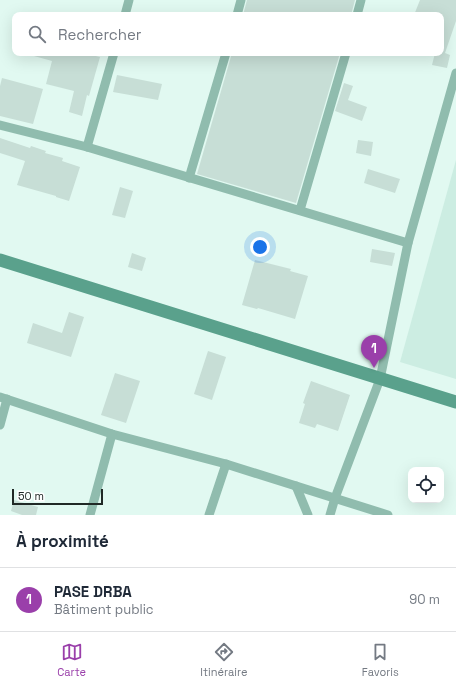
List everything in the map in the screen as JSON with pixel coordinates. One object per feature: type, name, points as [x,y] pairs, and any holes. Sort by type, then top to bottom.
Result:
[{"type":"street","points":[[126,12],[129,0]]},
{"type":"street","points":[[237,12],[241,0]]},
{"type":"street","points":[[358,12],[362,0]]},
{"type":"street","points":[[87,148],[113,56]]},
{"type":"street","points":[[189,178],[225,56]]},
{"type":"street","points":[[300,210],[345,56]]},
{"type":"street","points":[[330,515],[380,379],[408,243],[456,72]]},
{"type":"street","points":[[0,125],[87,148],[408,243]]},
{"type":"street","points":[[0,260],[456,402]]},
{"type":"street","points":[[0,425],[4,398],[112,434],[226,464],[388,515]]},
{"type":"street","points":[[90,515],[112,434]]},
{"type":"street","points":[[209,515],[226,464]]},
{"type":"street","points":[[296,486],[308,515]]},
{"type":"shaded area","points":[[456,160],[456,379],[400,362]]},
{"type":"building","points":[[247,0],[355,0],[352,12],[244,12]]},
{"type":"building","points":[[420,0],[456,0],[456,21],[445,53],[450,55],[447,68],[432,65],[434,56],[444,56],[444,12],[415,12]]},
{"type":"building","points":[[34,56],[100,57],[89,96],[87,95],[82,116],[69,112],[74,91],[46,84],[52,61]]},
{"type":"building","points":[[231,56],[339,56],[296,203],[197,174]]},
{"type":"building","points":[[117,75],[162,84],[158,100],[113,92]]},
{"type":"building","points":[[2,78],[43,89],[33,124],[0,116],[0,86]]},
{"type":"building","points":[[344,83],[353,86],[348,100],[367,107],[362,121],[335,111]]},
{"type":"building","points":[[0,138],[30,148],[31,146],[46,151],[45,153],[63,158],[62,161],[80,167],[69,201],[17,185],[25,161],[0,153]]},
{"type":"building","points":[[358,140],[373,142],[371,156],[356,153]]},
{"type":"building","points":[[368,169],[400,179],[395,193],[364,183]]},
{"type":"building","points":[[120,187],[133,191],[125,218],[112,215]]},
{"type":"building","points":[[372,249],[395,253],[392,266],[370,262]]},
{"type":"building","points":[[132,253],[146,258],[142,271],[128,267]]},
{"type":"building","points":[[255,260],[291,269],[290,271],[308,276],[295,319],[242,305]]},
{"type":"building","points":[[69,312],[84,317],[71,357],[27,343],[33,323],[62,333]]},
{"type":"building","points":[[208,351],[226,357],[212,400],[194,394]]},
{"type":"building","points":[[115,373],[140,381],[126,423],[101,415]]},
{"type":"building","points":[[311,381],[350,395],[338,431],[317,424],[315,428],[299,423],[305,404],[303,403]]},
{"type":"building","points":[[14,500],[38,507],[36,515],[22,515],[11,511]]},
{"type":"place","name":"PASE DRBA","points":[[374,368]]}]
